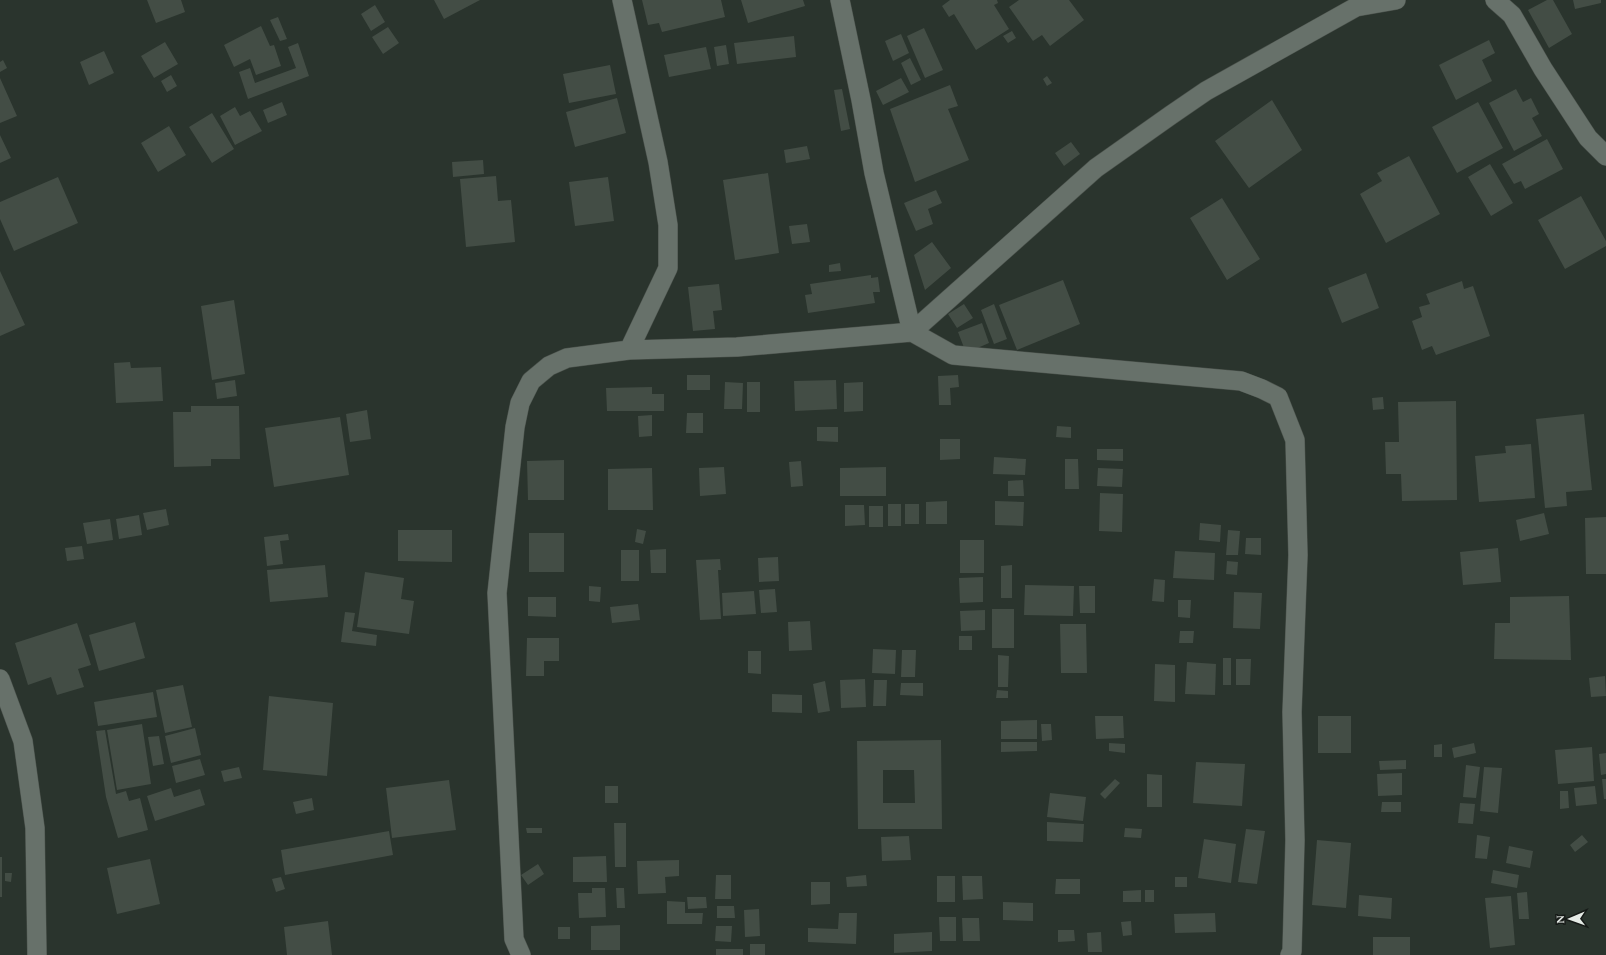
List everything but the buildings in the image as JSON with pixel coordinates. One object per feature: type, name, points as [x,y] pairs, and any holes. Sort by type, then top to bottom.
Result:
[{"type":"street","points":[[622,0],[658,162],[668,225],[668,268],[629,350]]},
{"type":"street","points":[[840,0],[861,100],[874,173],[912,332]]},
{"type":"street","points":[[912,332],[1096,168],[1171,115],[1206,91],[1356,7],[1396,0]]},
{"type":"street","points":[[1495,0],[1512,15],[1543,69],[1588,138],[1606,156]]},
{"type":"street","points":[[521,955],[514,939],[497,593],[515,427],[520,403],[532,381],[549,366],[567,358],[629,350],[737,347],[912,332],[953,355],[1241,381],[1278,397],[1295,440],[1298,555],[1292,712],[1295,840],[1292,951],[1290,955]]},
{"type":"street","points":[[0,679],[23,741],[35,828],[37,955]]}]
